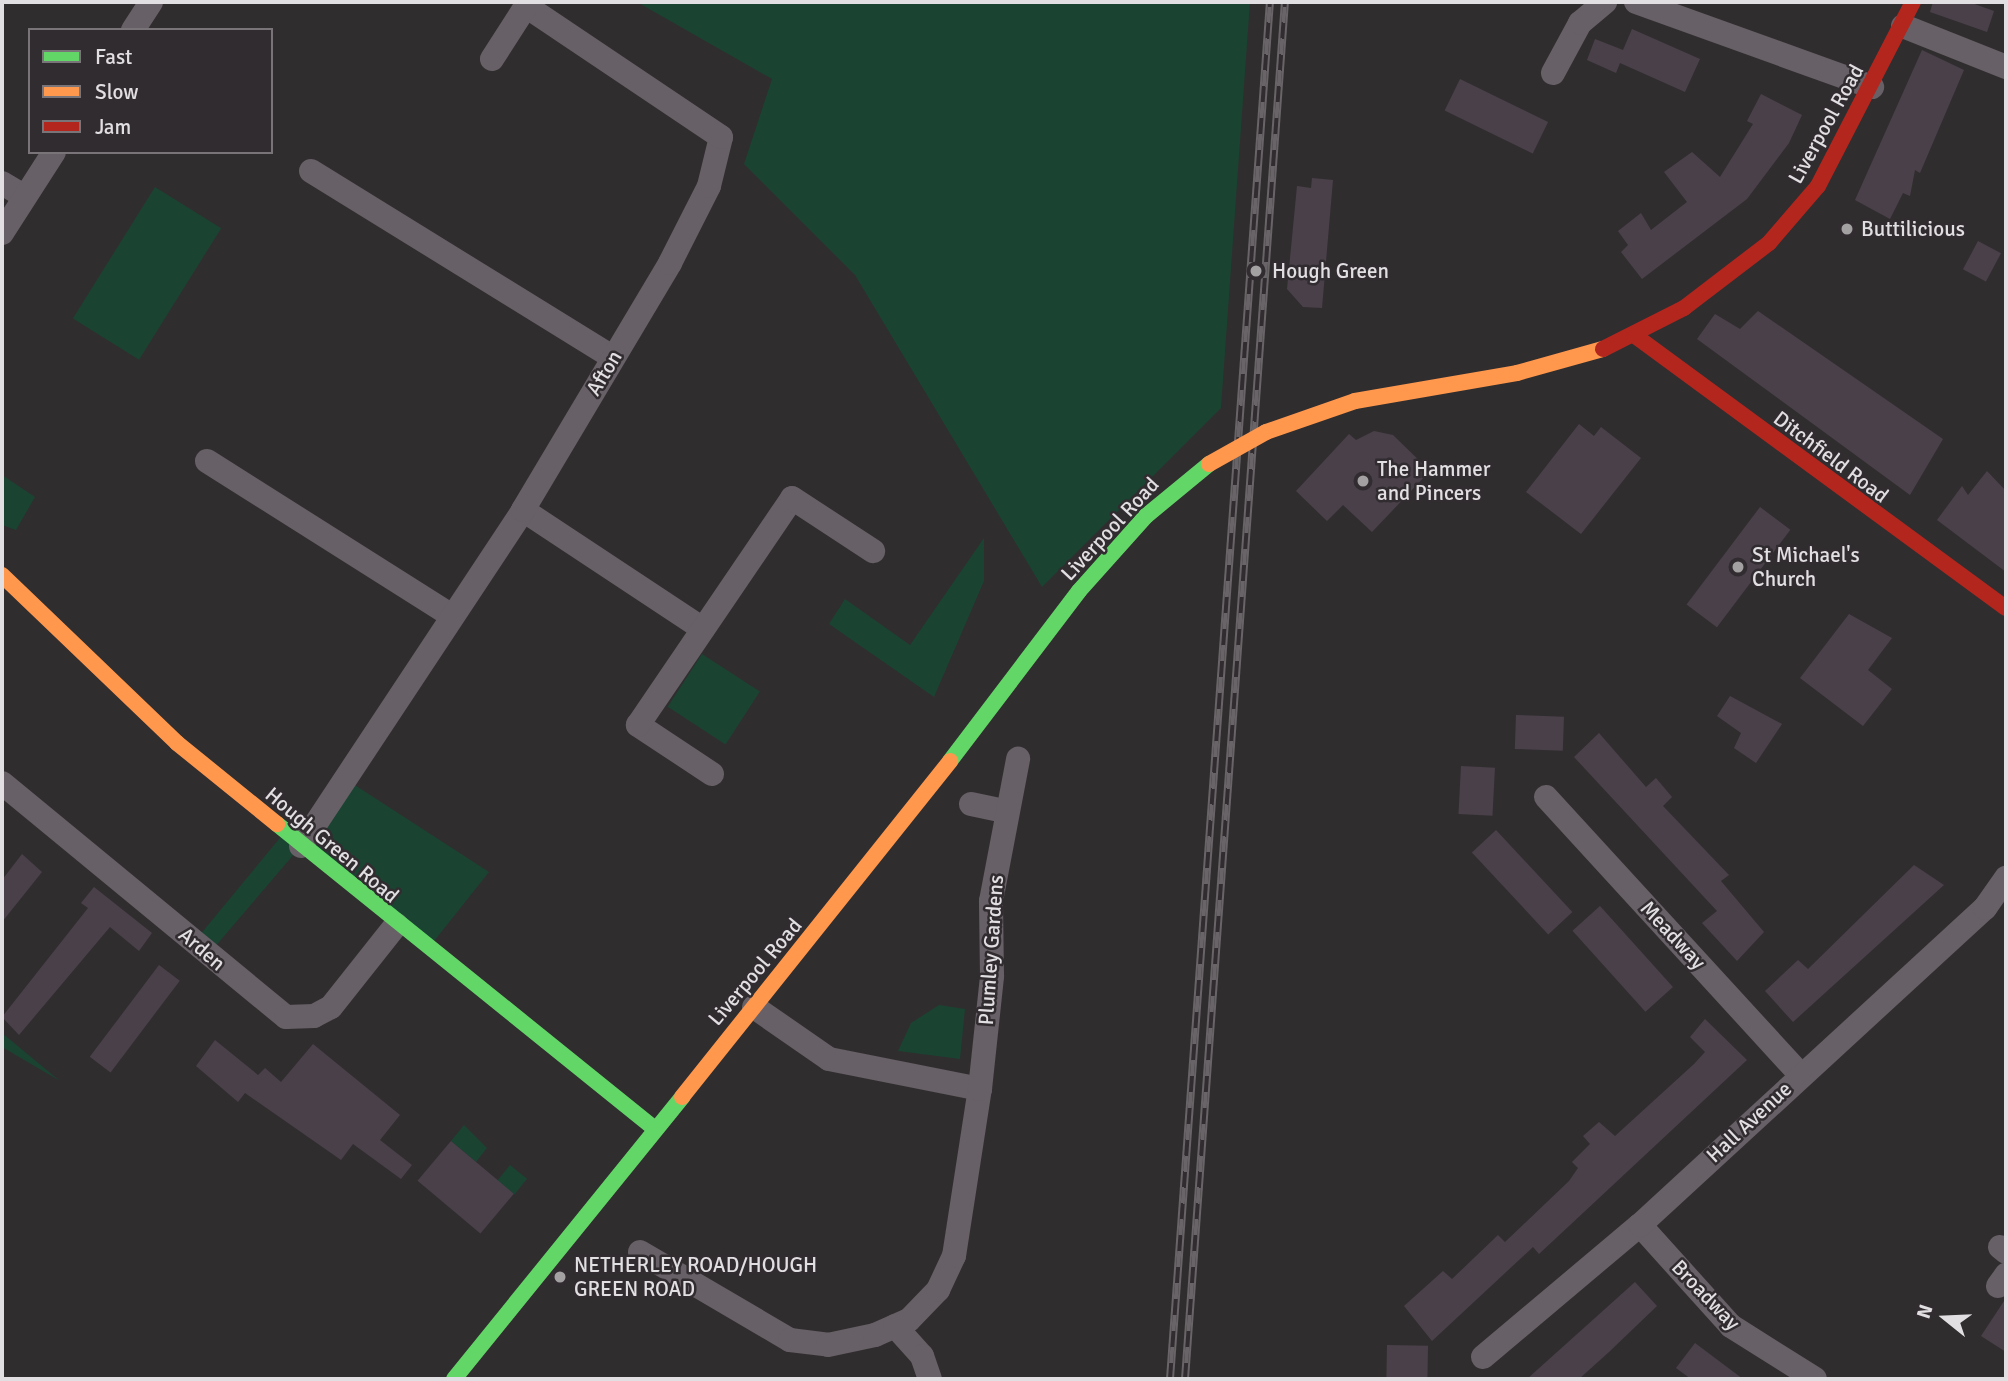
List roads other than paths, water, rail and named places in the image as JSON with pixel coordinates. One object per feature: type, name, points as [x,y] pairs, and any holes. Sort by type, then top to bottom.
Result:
[{"type":"main road","name":"Liverpool Road","points":[[454,1379],[653,1127],[754,1007],[1079,591],[1146,516],[1209,464],[1266,432],[1355,401],[1517,373],[1634,335],[1684,308],[1769,243],[1818,186],[1872,87],[1913,2]]},
{"type":"main road","name":"Ditchfield Road","points":[[1634,335],[2006,608]]},
{"type":"main road","name":"Hough Green Road","points":[[2,575],[134,705],[397,925],[653,1127]]},
{"type":"street","points":[[134,28],[151,2]]},
{"type":"street","points":[[1553,74],[1580,23],[1605,2]]},
{"type":"street","points":[[1636,2],[1872,87]]},
{"type":"street","name":"Afton","points":[[301,846],[449,614],[523,510],[698,208],[721,137],[526,6],[492,59]]},
{"type":"street","points":[[1903,26],[2006,67]]},
{"type":"street","points":[[2,233],[53,154]]},
{"type":"street","points":[[311,172],[612,357]]},
{"type":"street","points":[[2,183],[24,196]]},
{"type":"street","points":[[207,461],[449,614]]},
{"type":"street","points":[[712,774],[638,725],[701,628],[792,498],[873,551]]},
{"type":"street","points":[[523,510],[701,628]]},
{"type":"street","name":"Plumley Gardens","points":[[640,1252],[790,1340],[828,1345],[895,1326],[938,1290],[954,1256],[980,1089],[992,976],[991,901],[1004,811],[1018,759]]},
{"type":"street","name":"Arden","points":[[2,783],[286,1017],[314,1016],[331,1007],[397,925]]},
{"type":"street","name":"Meadway","points":[[1546,797],[1800,1074]]},
{"type":"street","points":[[971,804],[1004,811]]},
{"type":"street","name":"Hall Avenue","points":[[1483,1357],[1640,1225],[1800,1074],[1985,908],[2006,878]]},
{"type":"street","points":[[754,1007],[829,1059],[980,1089]]},
{"type":"street","name":"Broadway","points":[[1640,1225],[1731,1326],[1815,1379]]},
{"type":"street","points":[[895,1326],[922,1356],[930,1379]]},
{"type":"railway","points":[[1170,1379],[1270,2]]},
{"type":"railway","points":[[1185,1379],[1285,2]]},
{"type":"place","name":"Buttilicious","points":[[1847,229]]},
{"type":"place","name":"Hough Green","points":[[1256,271]]},
{"type":"place","name":"The Hammer and Pincers","points":[[1363,481]]},
{"type":"place","name":"St Michael's Church","points":[[1738,567]]},
{"type":"place","name":"NETHERLEY ROAD/HOUGH GREEN ROAD","points":[[560,1277]]}]
